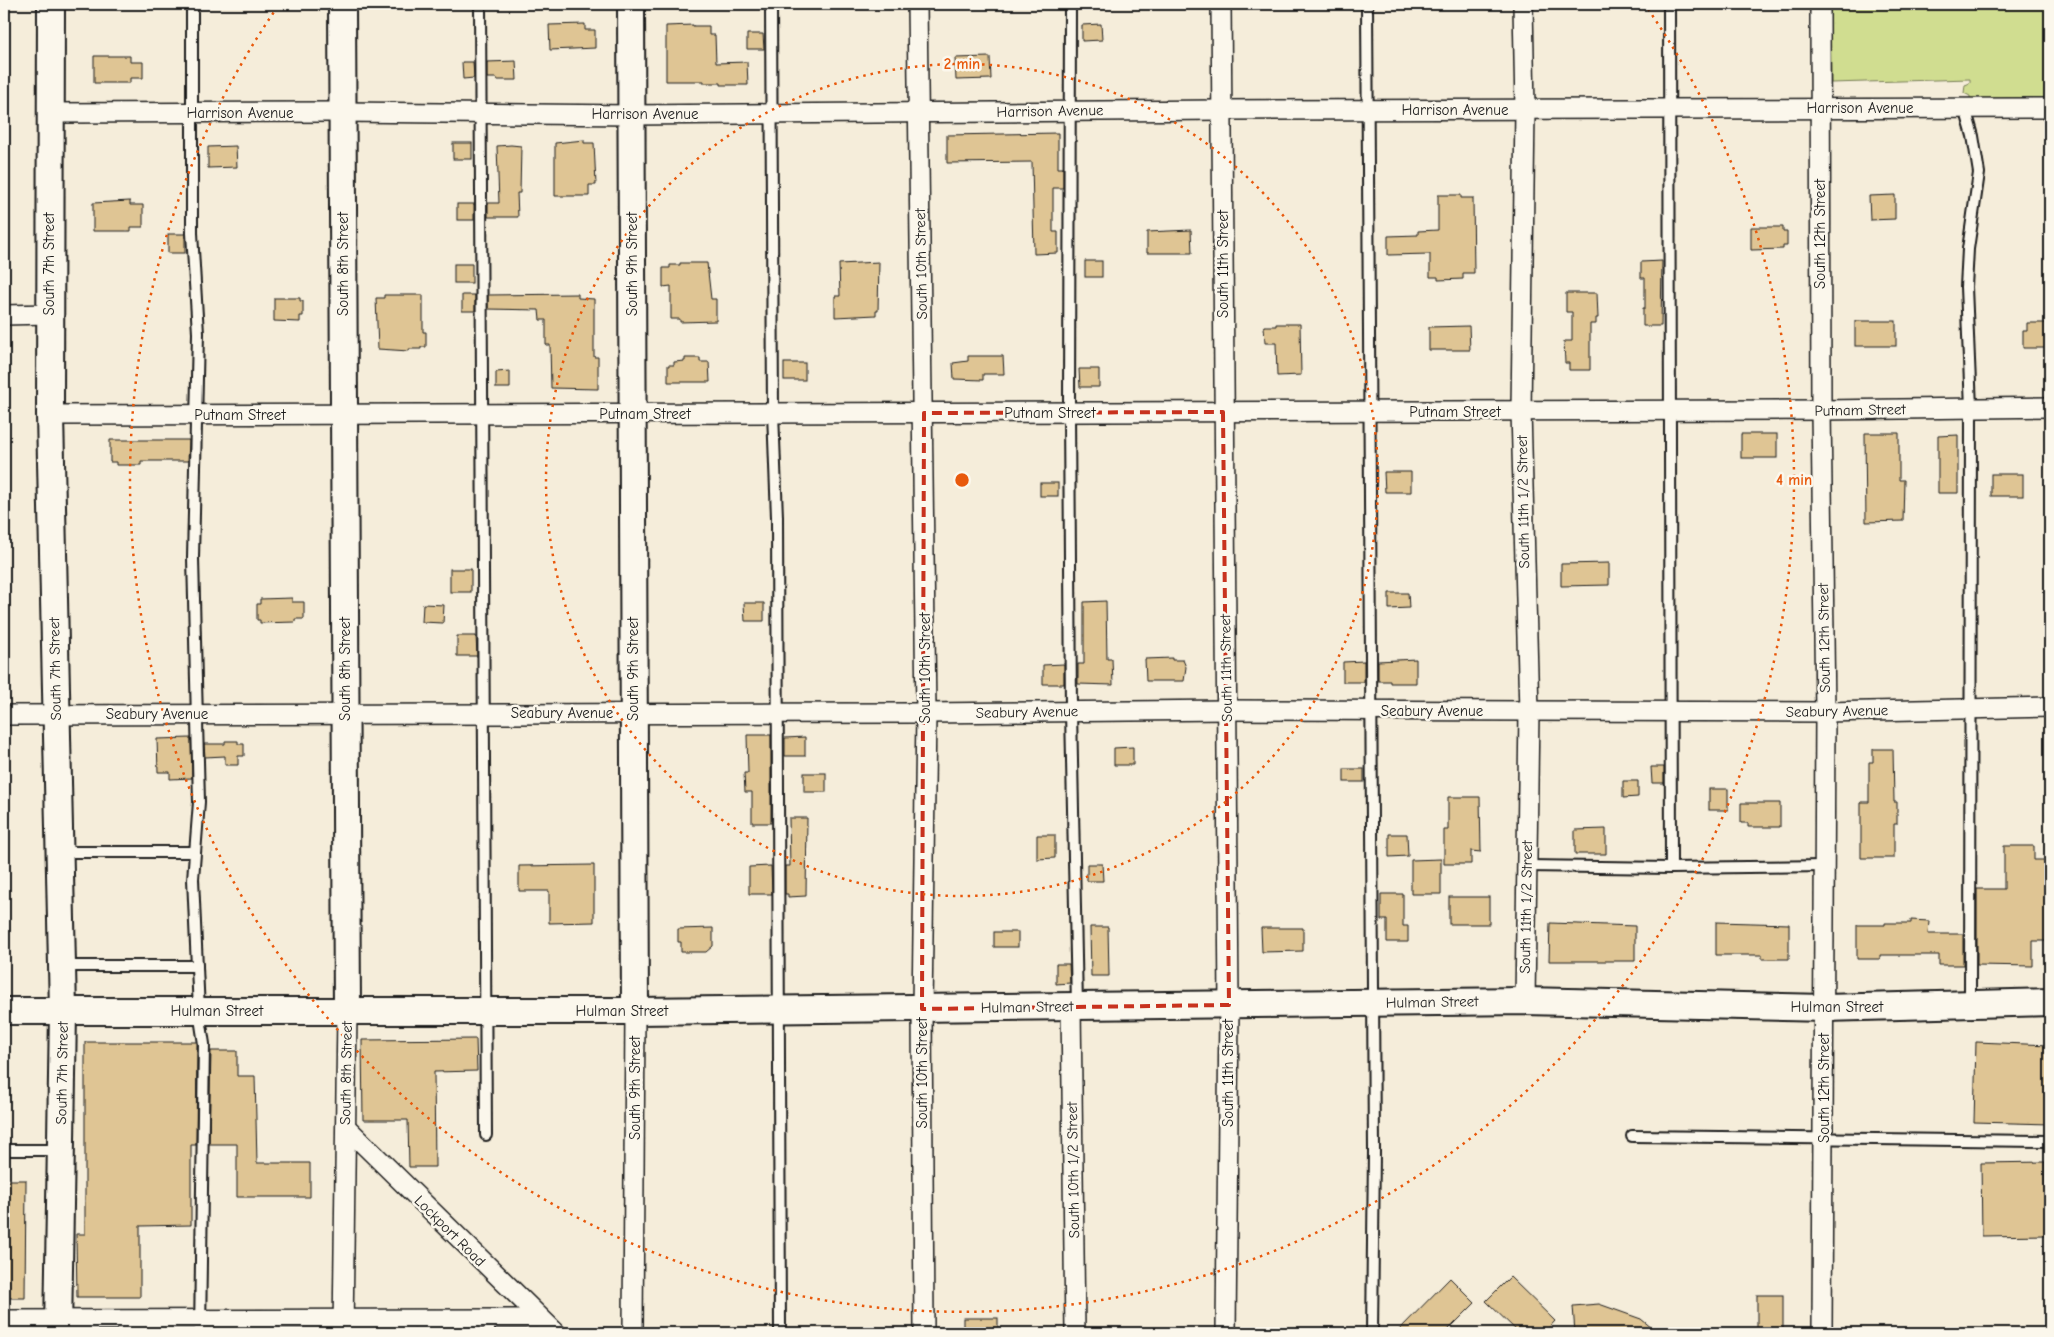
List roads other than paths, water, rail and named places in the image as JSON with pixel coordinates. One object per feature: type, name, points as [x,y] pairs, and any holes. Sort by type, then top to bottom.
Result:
[{"type":"street","name":"South 7th Street","points":[[51,4],[50,415],[58,852],[62,966],[58,1327]]},
{"type":"street","name":"South 8th Street","points":[[342,4],[347,1011],[343,1326]]},
{"type":"street","name":"South 9th Street","points":[[631,4],[635,1011],[633,1333]]},
{"type":"street","name":"South 10th Street","points":[[918,4],[926,713],[922,1009],[924,1333]]},
{"type":"street","name":"South 11th Street","points":[[1221,4],[1229,1005],[1226,1333]]},
{"type":"street","name":"South 11th 1/2 Street","points":[[1523,4],[1525,110],[1521,411],[1529,712],[1525,1001]]},
{"type":"street","name":"South 12th Street","points":[[1820,4],[1821,410],[1825,712],[1822,1333]]},
{"type":"street","name":"Harrison Avenue","points":[[50,114],[342,112],[632,115],[1223,110],[2050,108]]},
{"type":"street","points":[[4,315],[49,314]]},
{"type":"street","name":"Putnam Street","points":[[50,415],[1671,411],[2050,407]]},
{"type":"street","name":"Seabury Avenue","points":[[4,715],[926,713],[1227,710],[1825,712],[2050,707]]},
{"type":"street","name":"Hulman Street","points":[[4,1011],[635,1011],[1525,1001],[1825,1008],[2050,1002]]},
{"type":"street","name":"South 10th 1/2 Street","points":[[1074,1007],[1075,1333]]},
{"type":"street","name":"Lockport Road","points":[[346,1127],[556,1333]]},
{"type":"street","points":[[4,1320],[58,1327],[489,1326],[540,1319]]},
{"type":"lane","points":[[192,4],[192,233],[198,332],[193,558],[199,802],[193,879],[198,1011],[204,1044],[201,1326]]},
{"type":"lane","points":[[480,4],[486,1134]]},
{"type":"lane","points":[[771,4],[773,413],[776,517],[780,1333]]},
{"type":"lane","points":[[1070,4],[1069,412],[1074,1007]]},
{"type":"lane","points":[[1368,4],[1374,1152],[1372,1333]]},
{"type":"lane","points":[[1669,4],[1671,868]]},
{"type":"lane","points":[[1965,108],[1973,136],[1979,174],[1968,249],[1966,288],[1971,408],[1970,1004]]},
{"type":"lane","points":[[58,852],[195,852]]},
{"type":"lane","points":[[1527,866],[1671,868],[1825,866]]},
{"type":"lane","points":[[62,966],[197,966]]},
{"type":"lane","points":[[1632,1136],[2050,1141]]},
{"type":"lane","points":[[4,1150],[60,1150]]}]
